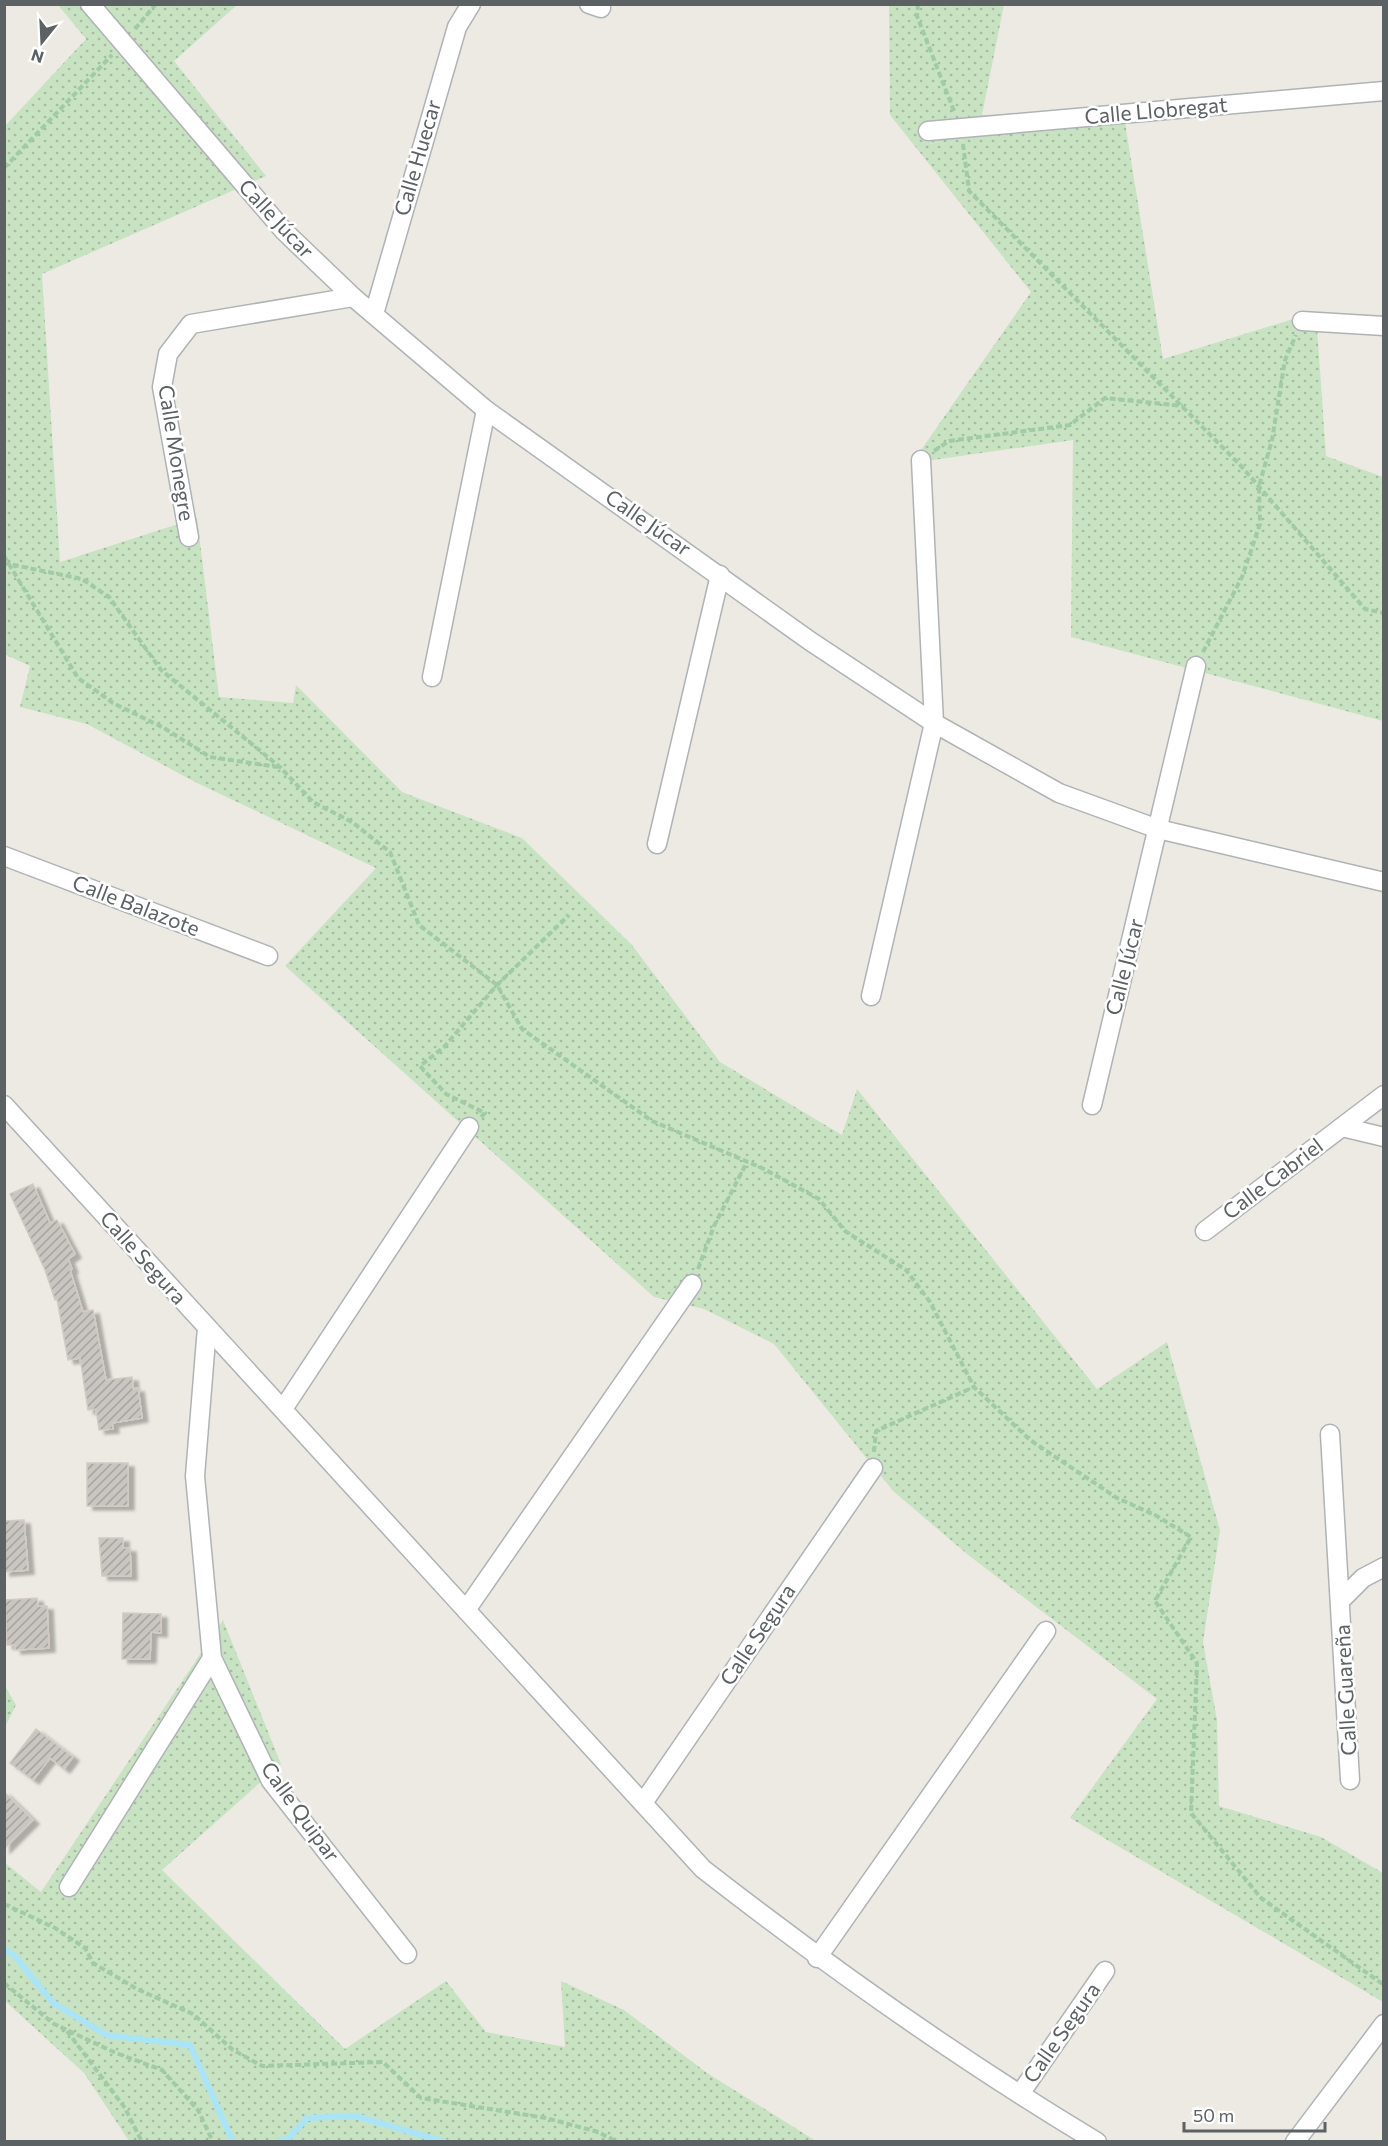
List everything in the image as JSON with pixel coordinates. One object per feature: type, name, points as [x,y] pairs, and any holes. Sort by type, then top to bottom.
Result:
[{"type":"street","name":"Calle Júcar","points":[[90,4],[284,231],[353,297],[486,410],[810,641],[934,723],[1059,793],[1158,829],[1383,882]]},
{"type":"street","name":"Calle Huecar","points":[[374,314],[457,27],[471,4]]},
{"type":"street","name":"Calle Llobregat","points":[[928,131],[1383,91]]},
{"type":"street","name":"Calle Monegre","points":[[189,537],[162,387],[168,354],[191,324],[353,297]]},
{"type":"street","points":[[1302,321],[1383,326]]},
{"type":"street","points":[[432,677],[486,410]]},
{"type":"street","points":[[871,996],[934,723],[921,460]]},
{"type":"street","points":[[657,844],[720,575]]},
{"type":"street","name":"Calle Júcar","points":[[1092,1105],[1196,666]]},
{"type":"street","name":"Calle Balazote","points":[[4,856],[268,956]]},
{"type":"street","name":"Calle Cabriel","points":[[1205,1231],[1383,1095]]},
{"type":"street","name":"Calle Segura","points":[[4,1106],[703,1869],[817,1958],[1020,2094],[1097,2142]]},
{"type":"street","points":[[283,1409],[469,1127]]},
{"type":"street","name":"Calle Cabriel","points":[[1342,1127],[1383,1137]]},
{"type":"street","points":[[466,1610],[692,1284]]},
{"type":"street","name":"Calle Quipar","points":[[207,1327],[195,1476],[212,1658],[271,1781],[407,1954]]},
{"type":"street","name":"Calle Guareña","points":[[1330,1434],[1342,1599],[1350,1780]]},
{"type":"street","name":"Calle Segura","points":[[643,1803],[873,1468]]},
{"type":"street","name":"Calle Guareña","points":[[1342,1599],[1363,1578],[1383,1567]]},
{"type":"street","points":[[817,1958],[1046,1631]]},
{"type":"street","points":[[69,1887],[212,1658]]},
{"type":"street","name":"Calle Segura","points":[[1020,2094],[1105,1971]]},
{"type":"street","points":[[1295,2142],[1321,2104],[1383,2024]]},
{"type":"street","points":[[1286,2142],[1321,2104]]},
{"type":"path","points":[[4,168],[123,43],[156,4]]},
{"type":"path","points":[[918,4],[917,16],[961,128],[969,191],[1043,268],[1183,406],[1259,486],[1365,609],[1383,613]]},
{"type":"path","points":[[1196,666],[1242,577],[1260,524],[1259,486],[1272,440],[1285,360],[1302,321]]},
{"type":"path","points":[[921,460],[949,441],[1070,425],[1105,398],[1183,406]]},
{"type":"path","points":[[4,556],[6,563],[78,678],[114,703],[165,728],[210,757],[280,767]]},
{"type":"path","points":[[6,563],[82,579],[109,597],[161,670],[280,767],[313,802],[352,822],[390,852],[419,925],[497,985],[522,1029],[652,1121],[747,1162],[819,1199],[845,1231],[906,1270],[930,1302],[974,1387],[1030,1440],[1081,1476],[1191,1537],[1155,1600],[1197,1663],[1191,1813],[1261,1898],[1383,1985]]},
{"type":"path","points":[[469,1127],[485,1113],[446,1094],[420,1066],[444,1047],[497,985],[569,915]]},
{"type":"path","points":[[692,1284],[714,1226],[747,1162]]},
{"type":"path","points":[[873,1468],[876,1431],[974,1387]]},
{"type":"path","points":[[4,1904],[55,1928],[85,1948],[93,1963],[137,1989],[193,2014],[233,2050],[262,2066],[382,2062],[421,2098],[546,2118],[598,2132],[618,2142]]},
{"type":"path","points":[[4,1983],[54,2024],[162,2070],[198,2110],[213,2142]]},
{"type":"path","points":[[67,2030],[125,2108],[142,2142]]},
{"type":"green space","points":[[58,5],[237,5],[174,61],[266,176],[42,274],[60,562],[197,518],[219,697],[293,703],[296,685],[402,792],[522,838],[632,945],[720,1062],[842,1135],[857,1089],[1097,1389],[1167,1342],[1220,1530],[1203,1642],[1217,1720],[1219,1806],[1321,1837],[1383,1873],[1383,2002],[1070,1818],[1157,1699],[967,1554],[893,1491],[774,1344],[704,1309],[654,1297],[285,966],[376,868],[195,782],[87,724],[20,707],[30,666],[4,654],[4,127],[86,39]]},
{"type":"green space","points":[[889,5],[1004,5],[982,115],[1123,110],[1163,359],[1316,312],[1326,456],[1383,477],[1383,721],[1071,637],[1073,440],[912,463],[1031,292],[890,115]]},
{"type":"green space","points":[[223,1620],[281,1764],[162,1870],[345,2049],[446,1981],[486,2032],[565,2047],[561,1981],[624,2010],[707,2073],[816,2141],[129,2141],[84,2073],[5,2001],[4,1862],[41,1892]]},
{"type":"green space","points":[[4,1684],[16,1705],[5,1727],[4,1727]]},
{"type":"building","points":[[33,1184],[50,1223],[57,1220],[75,1254],[68,1259],[72,1269],[70,1270],[83,1312],[93,1310],[106,1380],[132,1377],[133,1389],[138,1388],[142,1418],[112,1423],[113,1429],[99,1430],[96,1409],[88,1410],[80,1358],[68,1360],[57,1299],[55,1300],[45,1270],[10,1194]]},
{"type":"building","points":[[87,1463],[128,1463],[128,1506],[87,1506]]},
{"type":"building","points":[[24,1520],[28,1570],[4,1572],[4,1521]]},
{"type":"building","points":[[99,1538],[123,1538],[123,1548],[130,1548],[131,1576],[102,1576]]},
{"type":"building","points":[[37,1598],[38,1606],[47,1606],[49,1648],[15,1650],[15,1645],[7,1645],[5,1600]]},
{"type":"building","points":[[123,1613],[161,1614],[161,1633],[151,1632],[150,1659],[122,1659]]},
{"type":"building","points":[[36,1729],[73,1757],[64,1769],[50,1758],[33,1780],[10,1763]]},
{"type":"building","points":[[4,1792],[33,1820],[4,1849]]},
{"type":"waterway","points":[[4,1949],[15,1956],[52,2002],[106,2035],[190,2045],[232,2140],[236,2142]]},
{"type":"waterway","points":[[276,2142],[289,2138],[307,2118],[356,2116],[445,2142]]}]
